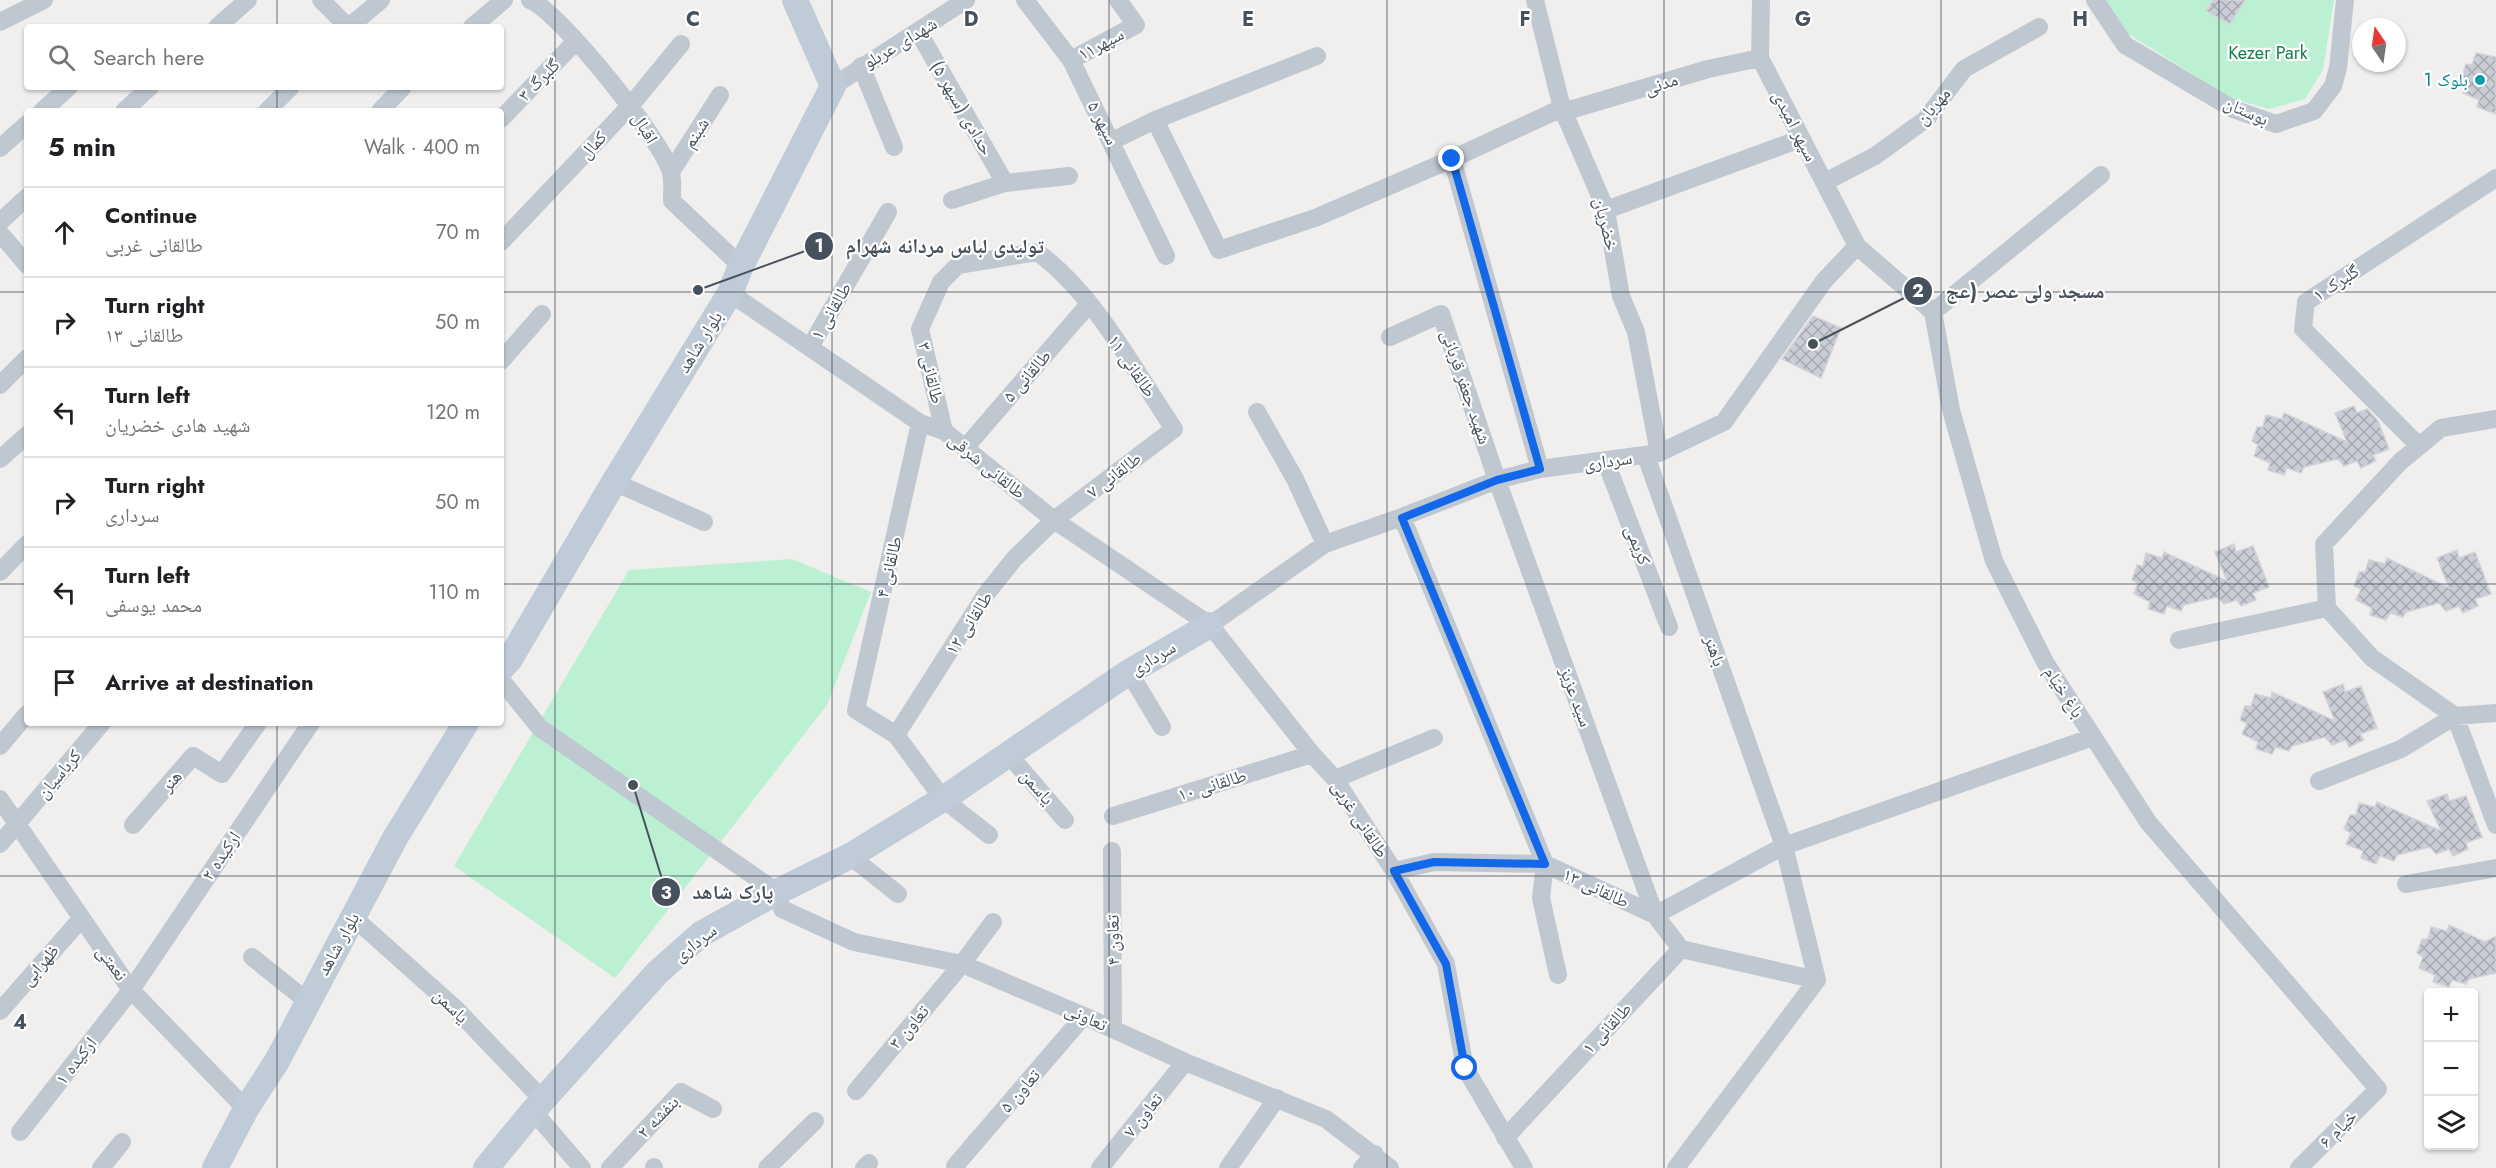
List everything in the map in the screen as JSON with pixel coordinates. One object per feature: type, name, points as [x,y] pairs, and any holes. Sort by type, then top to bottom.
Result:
[{"type":"main road","points":[[795,0],[833,86]]},
{"type":"main road","name":"بلوار شاهد","points":[[504,666],[730,293],[741,266],[833,86]]},
{"type":"main road","name":"سرداری","points":[[486,1168],[538,1105],[657,974],[701,934],[777,892],[850,856],[943,799],[1129,672],[1210,625]]},
{"type":"main road","name":"بلوار شاهد","points":[[215,1168],[246,1109],[277,1061],[395,838],[463,726]]},
{"type":"street","points":[[0,22],[44,0]]},
{"type":"street","points":[[220,24],[248,0]]},
{"type":"street","points":[[321,0],[346,24]]},
{"type":"street","points":[[353,24],[381,0]]},
{"type":"street","points":[[476,24],[504,0]]},
{"type":"street","name":"شهدای عربلو","points":[[833,86],[861,66],[920,33],[966,0]]},
{"type":"street","name":"سپهر ۵","points":[[1025,0],[1071,60],[1166,256]]},
{"type":"street","name":"سپهر۱۱","points":[[1071,60],[1136,25],[1119,0]]},
{"type":"street","name":"خضریان","points":[[1535,0],[1562,108],[1606,210],[1621,296],[1636,332],[1653,454]]},
{"type":"street","name":"سپهر امیدی","points":[[1761,0],[1760,57],[1800,139],[1825,182],[1857,246]]},
{"type":"street","name":"بوستان","points":[[2095,0],[2125,45],[2233,109],[2276,124],[2314,111],[2333,86],[2338,68],[2345,0]]},
{"type":"street","name":"اقبال","points":[[537,1],[576,41],[630,105],[671,172],[672,201],[741,266]]},
{"type":"street","name":"مهربان","points":[[1825,182],[1875,156],[1926,119],[1964,69],[2039,27]]},
{"type":"street","name":"حدادی (سپهر ۵)","points":[[920,33],[1005,183]]},
{"type":"street","name":"گلبرگ ۳","points":[[504,116],[576,41]]},
{"type":"street","name":"کمال","points":[[504,239],[630,105],[681,44]]},
{"type":"street","points":[[1112,141],[1155,120],[1317,56]]},
{"type":"street","name":"مدنی","points":[[1155,120],[1219,250],[1315,218],[1452,159],[1562,108],[1573,109],[1708,69],[1760,57]]},
{"type":"street","points":[[861,66],[894,147]]},
{"type":"street","points":[[45,108],[66,90]]},
{"type":"street","points":[[127,108],[147,90]]},
{"type":"street","points":[[270,108],[288,90]]},
{"type":"street","points":[[383,108],[400,90]]},
{"type":"street","name":"شبنم","points":[[671,172],[720,95]]},
{"type":"street","points":[[0,148],[24,127]]},
{"type":"street","points":[[1606,210],[1800,139]]},
{"type":"street","points":[[1452,159],[1540,469]]},
{"type":"street","points":[[1857,246],[1933,312],[2100,175]]},
{"type":"street","points":[[952,200],[1005,183],[1069,176]]},
{"type":"street","name":"گلبرک ۱","points":[[2419,446],[2303,329],[2306,302],[2496,178]]},
{"type":"street","points":[[0,222],[24,200]]},
{"type":"street","name":"طالقانی ۱","points":[[810,347],[888,212]]},
{"type":"street","points":[[0,233],[24,261]]},
{"type":"street","name":"سرداری","points":[[1210,625],[1324,544],[1402,518],[1497,480],[1540,469],[1653,454],[1725,422],[1824,281],[1857,246]]},
{"type":"street","name":"طالقانی ۳","points":[[944,431],[920,329],[941,282],[958,265],[1037,252],[1060,268],[1089,304]]},
{"type":"street","name":"طالقانی شرقی","points":[[730,293],[920,423],[944,431],[1054,520],[1210,625]]},
{"type":"street","name":"طالقانی ۱۱","points":[[1089,304],[1174,429]]},
{"type":"street","name":"طالقانی ۵","points":[[965,448],[1089,304]]},
{"type":"street","name":"باغ خیّام","points":[[1933,312],[1951,410],[1994,561],[2045,662],[2148,822],[2378,1089]]},
{"type":"street","points":[[504,358],[542,314]]},
{"type":"street","name":"شهید جعفر قربانی","points":[[1390,337],[1441,314],[1497,480]]},
{"type":"street","points":[[0,385],[24,361]]},
{"type":"street","points":[[1257,412],[1295,480],[1324,544]]},
{"type":"street","points":[[2496,419],[2441,428],[2400,462],[2324,544],[2327,608],[2372,658],[2455,716],[2496,825]]},
{"type":"street","name":"طالقانی ۴","points":[[896,735],[856,710],[920,423]]},
{"type":"street","name":"طالقانی ۷","points":[[1054,520],[1174,429]]},
{"type":"street","points":[[0,459],[24,438]]},
{"type":"street","name":"باهنر","points":[[1653,454],[1784,846],[1817,980]]},
{"type":"street","name":"کریمی","points":[[1606,462],[1670,627]]},
{"type":"street","name":"سید عزیز","points":[[1497,480],[1655,915]]},
{"type":"street","points":[[614,482],[704,522]]},
{"type":"street","points":[[1402,518],[1545,864],[1541,898],[1558,975]]},
{"type":"street","name":"طالقانی ۱۲","points":[[896,735],[986,594],[1014,559],[1054,520]]},
{"type":"street","points":[[0,572],[24,547]]},
{"type":"street","points":[[2179,640],[2327,608]]},
{"type":"street","name":"طالقانی غربی","points":[[1210,625],[1312,754],[1335,779],[1394,871],[1446,964],[1465,1068],[1524,1168]]},
{"type":"street","points":[[1129,672],[1162,727]]},
{"type":"street","name":"تعاونی","points":[[504,684],[540,728],[777,892],[782,909],[854,942],[962,964],[1185,1062],[1277,1098],[1326,1119],[1375,1154],[1390,1168]]},
{"type":"street","points":[[2319,781],[2401,749],[2455,716],[2496,713]]},
{"type":"street","points":[[0,746],[24,718]]},
{"type":"street","name":"کرباسیان","points":[[0,844],[99,726]]},
{"type":"street","name":"هنر","points":[[133,825],[193,756],[222,774],[256,726]]},
{"type":"street","name":"ارکیده ۲","points":[[131,990],[309,726]]},
{"type":"street","points":[[896,735],[943,799],[989,835]]},
{"type":"street","points":[[1676,1168],[1817,980],[1681,949],[1655,915],[1784,846],[2093,737]]},
{"type":"street","points":[[1335,779],[1434,738]]},
{"type":"street","name":"طالقانی ۱۰","points":[[1113,816],[1312,754]]},
{"type":"street","name":"یاسمن","points":[[1009,755],[1065,820]]},
{"type":"street","name":"نعمتی","points":[[0,799],[131,990],[246,1109]]},
{"type":"street","name":"تعاون ۴","points":[[1112,851],[1113,1029]]},
{"type":"street","points":[[850,856],[898,894]]},
{"type":"street","name":"طالقانی ۱۳","points":[[1394,871],[1434,862],[1545,864],[1655,915]]},
{"type":"street","points":[[2406,884],[2496,868]]},
{"type":"street","name":"یاسمن","points":[[353,917],[456,1009],[538,1105],[582,1168]]},
{"type":"street","name":"ظهرابی","points":[[0,1011],[81,919]]},
{"type":"street","name":"تعاون ۳","points":[[856,1091],[962,964],[993,922]]},
{"type":"street","name":"طالقانی ۱","points":[[1505,1138],[1681,949]]},
{"type":"street","points":[[252,957],[307,1001]]},
{"type":"street","name":"ارکیده ۱","points":[[20,1132],[131,990]]},
{"type":"street","name":"تعاون ۵","points":[[955,1166],[1084,1016]]},
{"type":"street","name":"تعاون ۷","points":[[1100,1168],[1185,1062]]},
{"type":"street","name":"خیام ۶","points":[[2299,1168],[2378,1089]]},
{"type":"street","name":"بنفشه ۲","points":[[610,1168],[681,1092],[713,1109]]},
{"type":"street","points":[[1227,1168],[1277,1098]]},
{"type":"street","points":[[767,1168],[815,1121]]},
{"type":"street","points":[[101,1168],[122,1142]]},
{"type":"street","points":[[1362,1168],[1375,1154]]},
{"type":"green space","name":"Kezer Park","points":[[2104,0],[2334,0],[2323,70],[2305,99],[2269,109],[2230,98],[2127,33]]},
{"type":"green space","points":[[792,559],[871,592],[827,705],[615,978],[454,866],[629,570]]},
{"type":"building","points":[[2213,0],[2245,0],[2230,24],[2206,11]]},
{"type":"building","name":"بلوک 1","points":[[2476,53],[2496,57],[2496,114],[2477,107],[2479,100],[2463,93],[2468,82],[2461,79],[2466,64],[2472,65]]},
{"type":"building","points":[[1813,316],[1841,328],[1821,378],[1782,359]]},
{"type":"building","points":[[2354,406],[2357,413],[2367,409],[2378,421],[2389,449],[2373,455],[2376,461],[2361,468],[2357,461],[2344,466],[2338,459],[2304,467],[2301,473],[2287,468],[2284,475],[2268,470],[2270,463],[2254,456],[2258,445],[2252,441],[2257,427],[2263,427],[2266,415],[2282,419],[2284,413],[2347,442],[2335,413]]},
{"type":"building","points":[[2234,544],[2236,552],[2253,546],[2269,587],[2253,593],[2256,600],[2241,606],[2237,600],[2224,604],[2217,597],[2184,605],[2181,611],[2167,606],[2164,614],[2148,609],[2150,602],[2134,594],[2138,583],[2132,580],[2137,565],[2143,566],[2146,553],[2162,558],[2164,552],[2227,581],[2215,552]]},
{"type":"building","points":[[2457,550],[2459,558],[2475,552],[2491,594],[2475,599],[2478,606],[2463,613],[2459,606],[2446,611],[2439,603],[2406,612],[2403,617],[2390,613],[2386,620],[2370,615],[2372,608],[2356,600],[2361,589],[2354,586],[2359,572],[2365,572],[2369,560],[2385,564],[2387,558],[2449,588],[2437,558]]},
{"type":"building","points":[[2343,684],[2345,692],[2361,686],[2377,728],[2360,734],[2364,740],[2349,747],[2345,740],[2332,745],[2325,737],[2292,746],[2289,751],[2276,747],[2272,754],[2256,749],[2258,742],[2242,734],[2247,723],[2240,720],[2245,706],[2251,706],[2255,694],[2271,698],[2272,692],[2335,721],[2323,692]]},
{"type":"building","points":[[2447,794],[2449,801],[2466,796],[2482,837],[2466,843],[2468,849],[2453,856],[2449,849],[2436,854],[2430,847],[2397,855],[2394,861],[2380,856],[2376,864],[2361,858],[2363,851],[2346,844],[2351,833],[2344,829],[2350,815],[2356,815],[2359,803],[2375,807],[2377,802],[2441,831],[2427,801]]},
{"type":"building","points":[[2449,925],[2485,942],[2496,936],[2496,973],[2469,979],[2466,984],[2452,980],[2449,987],[2433,982],[2435,975],[2419,968],[2423,957],[2417,953],[2422,939],[2428,939],[2431,927],[2447,931]]},
{"type":"place","name":"بلوک 1","points":[[2480,80]]},
{"type":"place","name":"تولیدی لباس مردانه شهرام","points":[[698,290]]},
{"type":"place","name":"مسجد ولی عصر (عج","points":[[1813,344]]},
{"type":"place","name":"پارک شاهد","points":[[633,785]]},
{"type":"route","points":[[1452,159],[1540,469],[1497,480],[1402,518],[1545,864],[1434,862],[1394,871],[1446,964],[1465,1068]]}]
